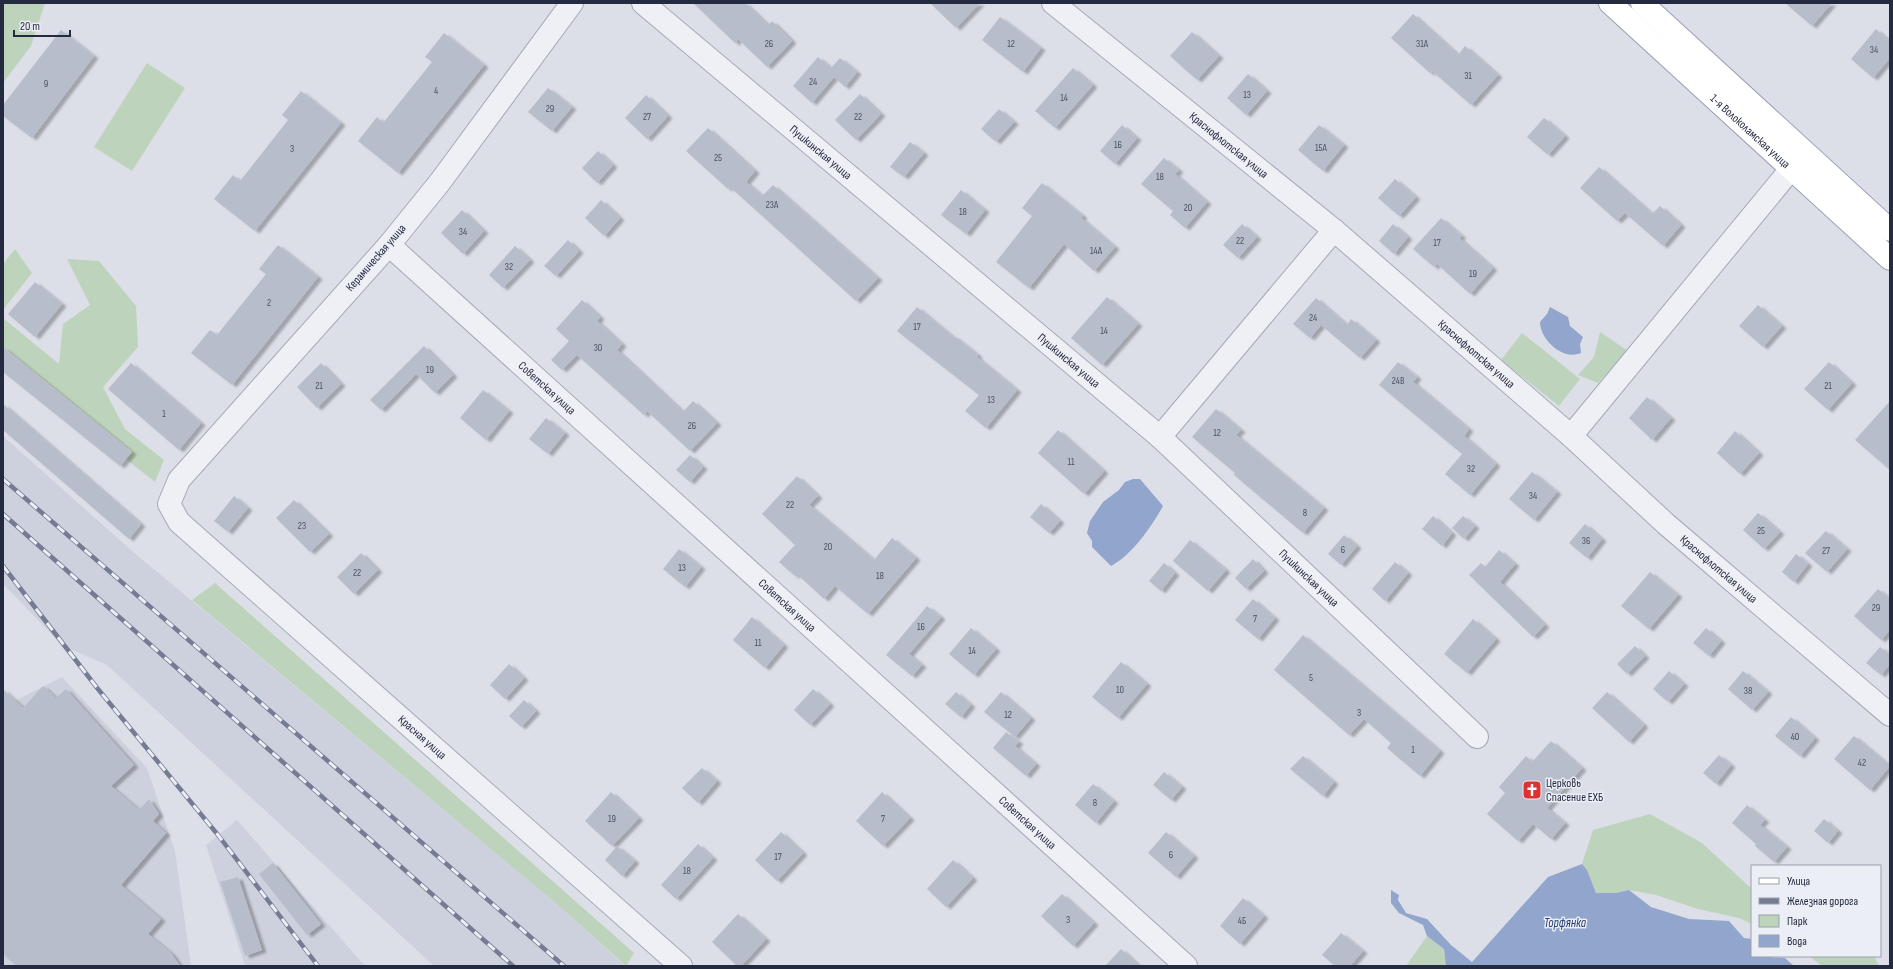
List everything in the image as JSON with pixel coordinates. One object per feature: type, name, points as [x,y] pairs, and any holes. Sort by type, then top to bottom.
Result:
[{"type":"main road","name":"1-я Волоколамская улица","points":[[1610,3],[1890,259]]},
{"type":"main road","name":"1-я Волоколамская улица","points":[[1642,3],[1890,230]]},
{"type":"street","name":"Керамическая улица","points":[[169,504],[180,480],[389,245],[440,182],[572,3]]},
{"type":"street","name":"Пушкинская улица","points":[[643,3],[1160,437],[1477,737]]},
{"type":"street","name":"Краснофлотская улица","points":[[1053,3],[1334,230],[1571,436],[1666,524],[1890,715]]},
{"type":"street","points":[[1571,436],[1791,169]]},
{"type":"street","points":[[1160,437],[1334,230]]},
{"type":"street","name":"Советская улица","points":[[389,245],[1186,966]]},
{"type":"street","name":"Красная улица","points":[[169,504],[179,522],[681,966]]},
{"type":"shaded area","points":[[3,436],[132,551],[559,906],[625,966],[434,966],[107,665],[63,646],[3,584]]},
{"type":"shaded area","points":[[62,677],[147,768],[175,851],[191,966],[3,966],[3,707]]},
{"type":"shaded area","points":[[237,820],[365,966],[245,966],[206,845]]},
{"type":"green space","points":[[3,3],[45,3],[31,46],[3,83]]},
{"type":"green space","points":[[147,63],[185,88],[132,171],[94,147]]},
{"type":"green space","points":[[15,249],[32,273],[3,310],[3,264]]},
{"type":"green space","points":[[67,259],[99,261],[136,306],[138,347],[103,387],[125,429],[164,460],[155,482],[126,459],[131,451],[3,347],[3,318],[59,364],[63,324],[90,305]]},
{"type":"green space","points":[[1600,332],[1628,351],[1598,383],[1578,375],[1594,357]]},
{"type":"green space","points":[[1522,333],[1580,379],[1559,406],[1501,360]]},
{"type":"green space","points":[[215,583],[634,953],[626,966],[559,906],[192,600]]},
{"type":"green space","points":[[1650,814],[1702,843],[1751,888],[1751,924],[1739,918],[1698,909],[1656,895],[1629,890],[1616,893],[1596,893],[1587,870],[1582,864],[1593,830]]},
{"type":"green space","points":[[1427,936],[1444,949],[1446,966],[1406,966]]},
{"type":"green space","points":[[1810,957],[1874,957],[1879,966],[1822,966]]},
{"type":"water","points":[[1550,307],[1568,317],[1570,326],[1583,337],[1580,344],[1581,353],[1574,355],[1567,354],[1553,347],[1548,341],[1541,329],[1540,322],[1547,314]]},
{"type":"water","points":[[1133,479],[1140,479],[1163,506],[1141,539],[1126,555],[1111,566],[1092,547],[1092,541],[1087,533],[1090,521],[1103,502],[1119,490],[1125,482]]},
{"type":"water","name":"Торфянка","points":[[1582,864],[1587,870],[1596,893],[1616,893],[1629,890],[1651,907],[1689,919],[1729,921],[1744,938],[1751,939],[1751,957],[1785,958],[1794,966],[1446,966],[1444,949],[1427,936],[1423,925],[1399,913],[1391,903],[1391,890],[1399,895],[1398,900],[1406,913],[1427,919],[1451,945],[1472,962],[1548,877]]},
{"type":"building","points":[[693,3],[745,3],[768,25],[772,21],[792,41],[767,67],[738,39],[735,43]]},
{"type":"building","points":[[930,3],[980,3],[956,28]]},
{"type":"building","points":[[1785,3],[1832,3],[1812,26]]},
{"type":"building","points":[[1413,14],[1458,55],[1465,46],[1498,75],[1471,105],[1432,71],[1430,73],[1391,38]]},
{"type":"building","points":[[1000,17],[1041,48],[1023,72],[982,40]]},
{"type":"building","points":[[1876,29],[1890,42],[1890,58],[1873,78],[1851,59]]},
{"type":"building","points":[[61,30],[94,56],[32,138],[3,116],[3,105]]},
{"type":"building","points":[[1192,32],[1219,56],[1197,80],[1170,56]]},
{"type":"building","points":[[444,33],[484,65],[398,173],[358,141],[377,117],[383,123],[432,62],[425,57]]},
{"type":"building","points":[[818,57],[831,68],[840,58],[857,72],[845,87],[834,77],[812,103],[793,86]]},
{"type":"building","points":[[1073,68],[1093,85],[1055,128],[1035,111]]},
{"type":"building","points":[[1248,74],[1267,91],[1246,115],[1227,98]]},
{"type":"building","points":[[548,88],[572,107],[552,131],[528,112]]},
{"type":"building","points":[[301,91],[341,123],[255,231],[214,199],[233,175],[240,181],[288,120],[282,115]]},
{"type":"building","points":[[860,94],[881,114],[856,140],[835,120]]},
{"type":"building","points":[[646,95],[668,116],[647,139],[625,118]]},
{"type":"building","points":[[999,109],[1014,122],[996,142],[981,129]]},
{"type":"building","points":[[1544,118],[1565,136],[1548,155],[1527,137]]},
{"type":"building","points":[[1122,125],[1137,138],[1115,164],[1100,151]]},
{"type":"building","points":[[1319,125],[1344,145],[1323,171],[1298,150]]},
{"type":"building","points":[[708,128],[755,171],[746,182],[762,196],[773,185],[878,278],[856,301],[730,187],[728,189],[686,151]]},
{"type":"building","points":[[910,142],[924,153],[904,177],[890,167]]},
{"type":"building","points":[[598,151],[613,165],[597,183],[582,168]]},
{"type":"building","points":[[1164,158],[1179,170],[1175,174],[1207,202],[1185,228],[1170,215],[1173,211],[1141,184]]},
{"type":"building","points":[[1599,167],[1652,214],[1660,206],[1681,225],[1663,246],[1625,213],[1617,221],[1580,188]]},
{"type":"building","points":[[1395,179],[1416,197],[1399,216],[1378,198]]},
{"type":"building","points":[[1042,183],[1083,216],[1081,218],[1115,247],[1094,271],[1064,244],[1029,288],[996,262],[1032,216],[1022,208]]},
{"type":"building","points":[[961,190],[985,210],[966,234],[941,215]]},
{"type":"building","points":[[601,200],[620,218],[604,236],[585,218]]},
{"type":"building","points":[[462,210],[484,231],[463,254],[441,233]]},
{"type":"building","points":[[1441,218],[1462,236],[1459,238],[1493,268],[1470,294],[1437,264],[1434,267],[1413,249]]},
{"type":"building","points":[[1242,224],[1257,237],[1238,258],[1223,245]]},
{"type":"building","points":[[1393,224],[1408,237],[1394,254],[1379,241]]},
{"type":"building","points":[[568,240],[579,251],[556,276],[544,266]]},
{"type":"building","points":[[278,245],[318,277],[232,385],[191,353],[210,330],[217,335],[266,274],[259,269]]},
{"type":"building","points":[[515,246],[530,260],[503,288],[489,275]]},
{"type":"building","points":[[35,282],[62,304],[35,337],[8,314]]},
{"type":"building","points":[[1107,297],[1138,324],[1102,365],[1071,338]]},
{"type":"building","points":[[1316,298],[1347,325],[1351,319],[1376,340],[1360,358],[1321,325],[1310,338],[1293,324]]},
{"type":"building","points":[[582,300],[600,317],[597,321],[622,344],[617,350],[683,412],[693,401],[717,423],[690,451],[647,411],[644,415],[577,355],[562,370],[551,360],[569,341],[556,329]]},
{"type":"building","points":[[1758,305],[1782,326],[1763,347],[1739,326]]},
{"type":"building","points":[[917,307],[953,337],[954,336],[978,355],[977,357],[1017,390],[986,428],[965,411],[979,395],[897,331]]},
{"type":"building","points":[[424,346],[453,375],[435,393],[416,374],[381,410],[370,400]]},
{"type":"building","points":[[3,347],[132,452],[120,466],[3,372]]},
{"type":"building","points":[[1398,362],[1417,377],[1413,382],[1469,429],[1464,436],[1496,464],[1470,495],[1445,474],[1462,454],[1379,385]]},
{"type":"building","points":[[1829,362],[1852,383],[1828,410],[1804,389]]},
{"type":"building","points":[[131,363],[201,423],[179,450],[108,389]]},
{"type":"building","points":[[321,363],[341,384],[317,408],[297,387]]},
{"type":"building","points":[[483,390],[509,411],[486,440],[460,418]]},
{"type":"building","points":[[1647,397],[1671,418],[1652,440],[1629,418]]},
{"type":"building","points":[[1890,401],[1890,470],[1855,440]]},
{"type":"building","points":[[3,404],[141,524],[129,539],[3,430]]},
{"type":"building","points":[[1216,409],[1241,430],[1236,435],[1324,508],[1303,533],[1234,475],[1235,473],[1192,437]]},
{"type":"building","points":[[546,418],[565,433],[548,454],[529,439]]},
{"type":"building","points":[[1058,430],[1104,471],[1084,494],[1038,453]]},
{"type":"building","points":[[1735,431],[1759,453],[1740,474],[1717,453]]},
{"type":"building","points":[[690,455],[703,467],[690,482],[676,470]]},
{"type":"building","points":[[1532,472],[1557,492],[1534,520],[1509,499]]},
{"type":"building","points":[[797,476],[818,496],[809,505],[874,560],[892,538],[916,558],[868,614],[835,586],[824,599],[797,574],[795,576],[779,562],[795,545],[762,514]]},
{"type":"building","points":[[234,496],[248,508],[228,532],[214,521]]},
{"type":"building","points":[[294,500],[329,534],[310,552],[276,518]]},
{"type":"building","points":[[1041,504],[1060,521],[1049,533],[1030,517]]},
{"type":"building","points":[[1758,513],[1780,532],[1764,549],[1743,530]]},
{"type":"building","points":[[1433,516],[1452,533],[1442,546],[1422,529]]},
{"type":"building","points":[[1463,516],[1475,526],[1464,539],[1452,528]]},
{"type":"building","points":[[1585,524],[1602,539],[1587,558],[1569,543]]},
{"type":"building","points":[[1826,531],[1847,549],[1827,572],[1805,553]]},
{"type":"building","points":[[1344,535],[1357,546],[1341,565],[1328,554]]},
{"type":"building","points":[[1190,540],[1226,570],[1208,591],[1173,561]]},
{"type":"building","points":[[679,549],[701,567],[685,587],[663,569]]},
{"type":"building","points":[[1499,550],[1515,564],[1500,582],[1545,625],[1533,637],[1469,575],[1481,563],[1485,567]]},
{"type":"building","points":[[361,553],[378,570],[354,594],[337,577]]},
{"type":"building","points":[[1796,554],[1808,564],[1794,582],[1782,572]]},
{"type":"building","points":[[1253,559],[1264,571],[1246,589],[1235,578]]},
{"type":"building","points":[[1395,562],[1408,573],[1385,601],[1372,589]]},
{"type":"building","points":[[1164,563],[1175,573],[1161,591],[1149,581]]},
{"type":"building","points":[[1650,572],[1678,595],[1649,629],[1621,606]]},
{"type":"building","points":[[1878,589],[1890,599],[1890,630],[1881,640],[1854,616]]},
{"type":"building","points":[[1253,599],[1275,618],[1258,639],[1235,620]]},
{"type":"building","points":[[927,606],[941,617],[909,654],[922,665],[912,676],[886,655]]},
{"type":"building","points":[[752,617],[784,645],[765,668],[733,640]]},
{"type":"building","points":[[1473,619],[1496,639],[1467,673],[1444,654]]},
{"type":"building","points":[[971,628],[996,649],[974,675],[949,654]]},
{"type":"building","points":[[1706,628],[1721,641],[1709,656],[1693,643]]},
{"type":"building","points":[[1303,635],[1440,751],[1420,776],[1387,748],[1391,743],[1364,719],[1349,735],[1274,670]]},
{"type":"building","points":[[1635,646],[1645,656],[1627,674],[1617,664]]},
{"type":"building","points":[[1880,647],[1890,655],[1890,664],[1881,675],[1866,663]]},
{"type":"building","points":[[1121,662],[1147,684],[1118,718],[1092,697]]},
{"type":"building","points":[[509,664],[524,678],[505,699],[490,685]]},
{"type":"building","points":[[1669,671],[1684,684],[1668,702],[1653,689]]},
{"type":"building","points":[[1743,671],[1768,692],[1752,710],[1728,689]]},
{"type":"building","points":[[43,686],[56,698],[66,689],[134,765],[111,786],[139,810],[149,799],[159,814],[153,821],[166,833],[121,885],[161,919],[148,934],[171,953],[180,966],[17,966],[3,954],[3,689],[23,708]]},
{"type":"building","points":[[813,689],[830,704],[810,725],[794,710]]},
{"type":"building","points":[[956,692],[971,705],[961,717],[945,704]]},
{"type":"building","points":[[1001,692],[1031,718],[1015,737],[984,712]]},
{"type":"building","points":[[1607,692],[1644,725],[1629,742],[1592,708]]},
{"type":"building","points":[[524,700],[536,711],[521,727],[509,716]]},
{"type":"building","points":[[1791,717],[1815,738],[1800,756],[1775,736]]},
{"type":"building","points":[[1006,732],[1019,742],[1015,746],[1036,764],[1026,776],[993,748]]},
{"type":"building","points":[[1854,736],[1890,766],[1870,790],[1834,759]]},
{"type":"building","name":"Церковь Спасение ЕХБ","points":[[1551,741],[1582,768],[1547,808],[1565,823],[1551,839],[1533,824],[1518,841],[1487,814],[1505,793],[1499,787],[1526,756],[1532,762]]},
{"type":"building","points":[[1719,755],[1731,765],[1716,784],[1703,773]]},
{"type":"building","points":[[1303,756],[1334,782],[1323,796],[1290,769]]},
{"type":"building","points":[[702,768],[717,781],[698,803],[682,788]]},
{"type":"building","points":[[1164,772],[1182,787],[1171,800],[1153,785]]},
{"type":"building","points":[[1093,784],[1114,801],[1096,823],[1075,805]]},
{"type":"building","points":[[611,792],[639,818],[612,846],[585,821]]},
{"type":"building","points":[[882,792],[910,818],[883,846],[856,821]]},
{"type":"building","points":[[1747,805],[1765,820],[1760,825],[1787,847],[1774,862],[1755,846],[1756,844],[1732,823]]},
{"type":"building","points":[[1824,819],[1838,831],[1828,843],[1814,831]]},
{"type":"building","points":[[781,832],[803,853],[777,881],[755,860]]},
{"type":"building","points":[[1166,832],[1194,856],[1176,877],[1148,853]]},
{"type":"building","points":[[698,844],[713,858],[676,899],[661,885]]},
{"type":"building","points":[[617,846],[635,861],[622,876],[605,860]]},
{"type":"building","points":[[953,860],[973,878],[946,907],[927,889]]},
{"type":"building","points":[[273,863],[321,924],[307,935],[259,874]]},
{"type":"building","points":[[238,877],[262,950],[245,956],[220,882]]},
{"type":"building","points":[[1062,894],[1094,923],[1073,946],[1041,916]]},
{"type":"building","points":[[1243,898],[1264,916],[1240,944],[1220,926]]},
{"type":"building","points":[[738,914],[766,939],[741,966],[737,966],[712,942]]},
{"type":"building","points":[[1341,933],[1363,951],[1350,966],[1335,966],[1322,955]]},
{"type":"building","points":[[1121,949],[1139,966],[1105,966]]},
{"type":"railway","points":[[3,479],[564,966]]},
{"type":"railway","points":[[3,514],[513,966]]},
{"type":"railway","points":[[3,566],[98,689],[218,835],[318,966]]},
{"type":"place","name":"Церковь Спасение ЕХБ","points":[[1532,790]]}]
